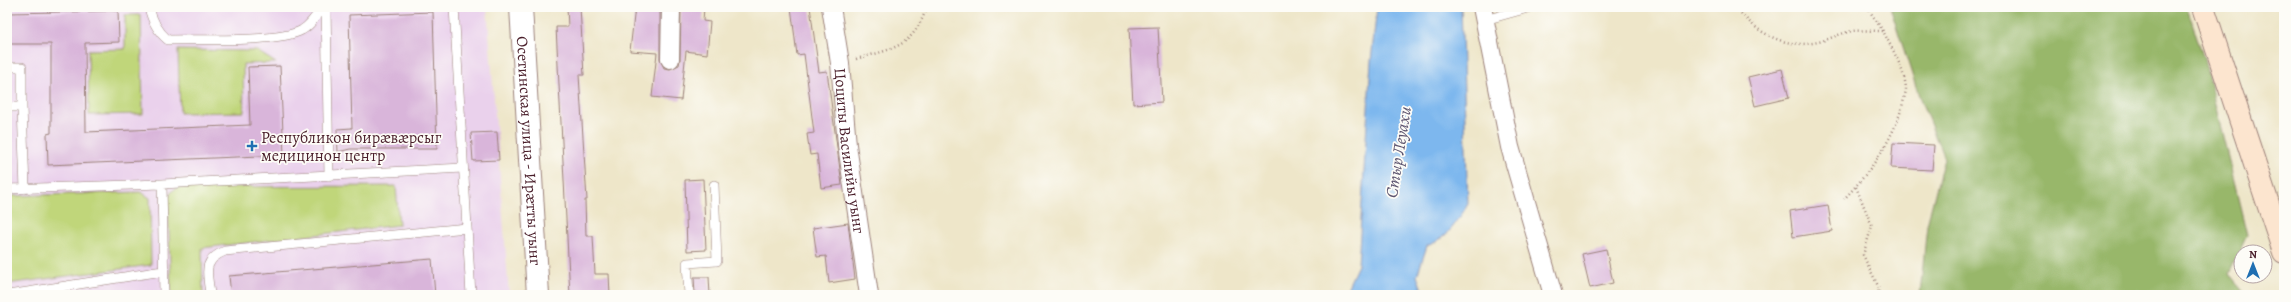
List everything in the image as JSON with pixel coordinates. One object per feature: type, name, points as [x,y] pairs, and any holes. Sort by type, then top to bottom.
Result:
[{"type":"main road","points":[[2203,7],[2284,252]]},
{"type":"street","name":"Осетинская улица - Ирæтты уынг","points":[[521,7],[538,295]]},
{"type":"street","points":[[670,59],[671,7]]},
{"type":"street","name":"Цоциты Василийы уынг","points":[[831,7],[840,64],[847,145],[870,295]]},
{"type":"street","points":[[1483,13],[1510,146],[1553,295]]},
{"type":"lane","points":[[149,7],[151,17],[159,32],[168,40],[279,38],[302,30],[316,18],[322,7]]},
{"type":"lane","points":[[326,7],[329,176]]},
{"type":"lane","points":[[454,7],[471,295]]},
{"type":"lane","points":[[1483,13],[1531,7]]},
{"type":"lane","points":[[7,67],[22,67],[25,189]]},
{"type":"lane","points":[[7,107],[22,107]]},
{"type":"lane","points":[[7,189],[162,184],[463,168]]},
{"type":"lane","points":[[162,184],[164,295]]},
{"type":"lane","points":[[689,295],[687,263],[717,261],[714,185]]},
{"type":"lane","points":[[210,295],[207,266],[213,256],[225,251],[467,228]]},
{"type":"lane","points":[[8,295],[163,271]]},
{"type":"path","points":[[840,64],[904,44],[920,27],[927,7]]},
{"type":"path","points":[[1736,7],[1746,21],[1780,41],[1804,43],[1822,41],[1853,31],[1883,31]]},
{"type":"path","points":[[1844,199],[1856,187],[1892,136],[1900,117],[1906,89],[1902,71],[1883,31],[1866,7]]},
{"type":"path","points":[[1856,187],[1872,226],[1864,255],[1879,288],[1878,295]]},
{"type":"shaded area","name":"Республикон бирæвæрсыг медицинон центр","points":[[7,7],[487,7],[509,295],[7,295]]},
{"type":"green space","points":[[1890,7],[2187,7],[2204,59],[2247,235],[2243,244],[2233,244],[2233,265],[2229,274],[2233,279],[2233,284],[2238,284],[2247,295],[1920,295],[1927,225],[1944,158],[1919,96]]},
{"type":"green space","points":[[125,15],[141,15],[143,114],[89,115],[88,50],[125,49]]},
{"type":"green space","points":[[178,50],[257,51],[276,63],[243,64],[244,112],[180,113]]},
{"type":"green space","points":[[396,186],[399,225],[202,248],[203,295],[171,295],[168,198],[172,191],[178,187]]},
{"type":"green space","points":[[141,192],[150,198],[151,265],[7,284],[7,196]]},
{"type":"water","name":"Стыр Леуахи","points":[[1377,7],[1461,7],[1468,204],[1451,229],[1441,239],[1427,246],[1417,276],[1424,295],[1344,295],[1358,265],[1371,61]]},
{"type":"building","points":[[567,7],[580,7],[584,75],[579,75],[587,200],[585,200],[586,236],[593,236],[595,274],[609,274],[610,295],[570,295],[556,27],[568,27]]},
{"type":"building","points":[[635,7],[660,7],[660,59],[664,68],[670,69],[679,65],[680,60],[681,7],[704,7],[703,21],[710,22],[707,54],[686,51],[681,100],[652,97],[657,53],[630,51]]},
{"type":"building","points":[[791,7],[810,7],[819,72],[827,71],[842,185],[821,188],[817,154],[810,155],[807,134],[814,133],[804,54],[797,55]]},
{"type":"building","points":[[118,11],[119,42],[85,43],[86,132],[250,125],[248,67],[280,66],[284,155],[48,165],[47,134],[51,133],[51,44],[7,44],[7,13]]},
{"type":"building","points":[[433,12],[437,149],[350,149],[338,152],[337,129],[352,128],[349,15]]},
{"type":"building","points":[[1158,27],[1162,102],[1133,104],[1129,28]]},
{"type":"building","points":[[1782,69],[1789,98],[1755,106],[1748,77]]},
{"type":"building","points":[[497,132],[499,160],[473,161],[471,133]]},
{"type":"building","points":[[1893,143],[1934,145],[1932,170],[1891,168]]},
{"type":"building","points":[[703,179],[706,250],[687,251],[685,180]]},
{"type":"building","points":[[1828,205],[1832,231],[1793,237],[1790,211]]},
{"type":"building","points":[[848,223],[855,279],[829,283],[826,256],[817,257],[813,228]]},
{"type":"building","points":[[1606,249],[1613,283],[1590,288],[1582,254]]},
{"type":"building","points":[[432,259],[435,295],[231,295],[229,276]]},
{"type":"building","points":[[694,277],[709,277],[710,295],[695,295]]},
{"type":"place","name":"Республикон бирæвæрсыг медицинон центр","points":[[252,146]]}]
